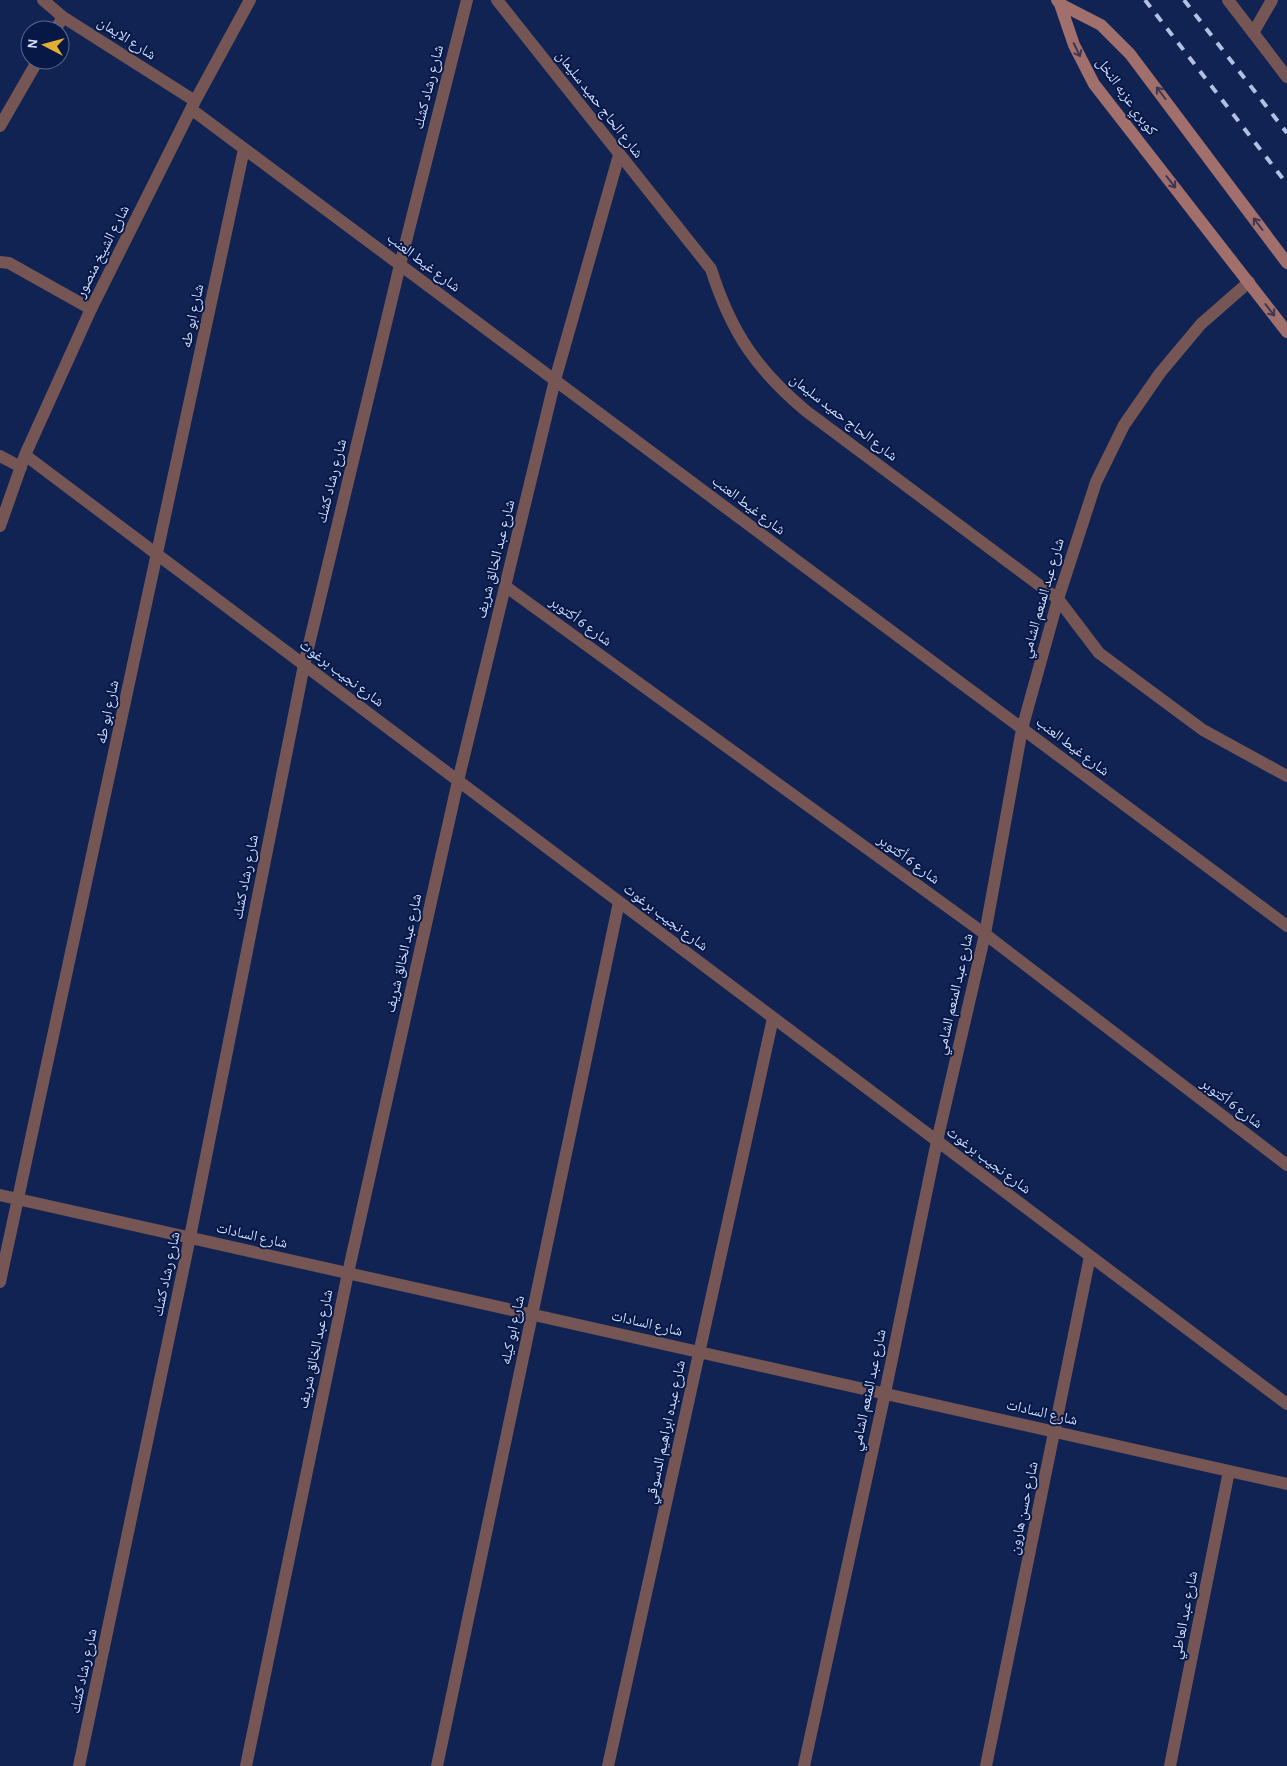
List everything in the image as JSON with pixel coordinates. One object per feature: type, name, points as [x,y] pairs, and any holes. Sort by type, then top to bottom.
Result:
[{"type":"main road","name":"كوبري عزبه النخل","points":[[1059,2],[1101,25],[1130,54],[1287,263]]},
{"type":"main road","name":"كوبري عزبه النخل","points":[[1059,2],[1074,45],[1094,84],[1287,332]]},
{"type":"street","name":"شارع الايمان","points":[[43,0],[63,17],[193,105]]},
{"type":"street","name":"شارع الشيخ منصور","points":[[0,526],[23,461],[91,309],[193,105],[250,0]]},
{"type":"street","name":"شارع رشاد كشك","points":[[79,1766],[190,1237],[304,665],[400,265],[467,0]]},
{"type":"street","name":"شارع الحاج حميد سليمان","points":[[496,0],[710,269],[720,297],[746,348],[784,393],[1058,599],[1099,653],[1203,730],[1287,776]]},
{"type":"street","points":[[1228,0],[1287,77]]},
{"type":"street","points":[[1253,33],[1272,0]]},
{"type":"street","points":[[0,126],[32,70]]},
{"type":"street","name":"شارع غيط العنب","points":[[193,105],[244,149],[1287,926]]},
{"type":"street","name":"شارع ابو طه","points":[[0,1282],[244,149]]},
{"type":"street","name":"شارع عبد الخالق شريف","points":[[246,1766],[348,1273],[458,781],[555,380],[619,155]]},
{"type":"street","points":[[0,262],[9,263],[91,309]]},
{"type":"street","name":"شارع عبد المنعم الشامي","points":[[804,1766],[885,1394],[937,1142],[984,934],[1022,729],[1058,599],[1096,482],[1124,426],[1160,373],[1201,324],[1249,282]]},
{"type":"street","name":"شارع نجيب برغوث","points":[[0,456],[23,461],[158,555],[1287,1404]]},
{"type":"street","name":"شارع 6 أكتوبر","points":[[505,586],[984,934],[1287,1165]]},
{"type":"street","name":"شارع ابو كيله","points":[[436,1766],[619,902]]},
{"type":"street","name":"شارع عبده ابراهيم الدسوقي","points":[[608,1766],[773,1018]]},
{"type":"street","name":"شارع السادات","points":[[0,1195],[1287,1484]]},
{"type":"street","name":"شارع حسن هارون","points":[[986,1766],[1090,1256]]},
{"type":"street","name":"شارع عبد العاطي","points":[[1170,1766],[1229,1471]]},
{"type":"railway","points":[[1145,0],[1287,184]]},
{"type":"railway","points":[[1184,0],[1287,133]]}]
